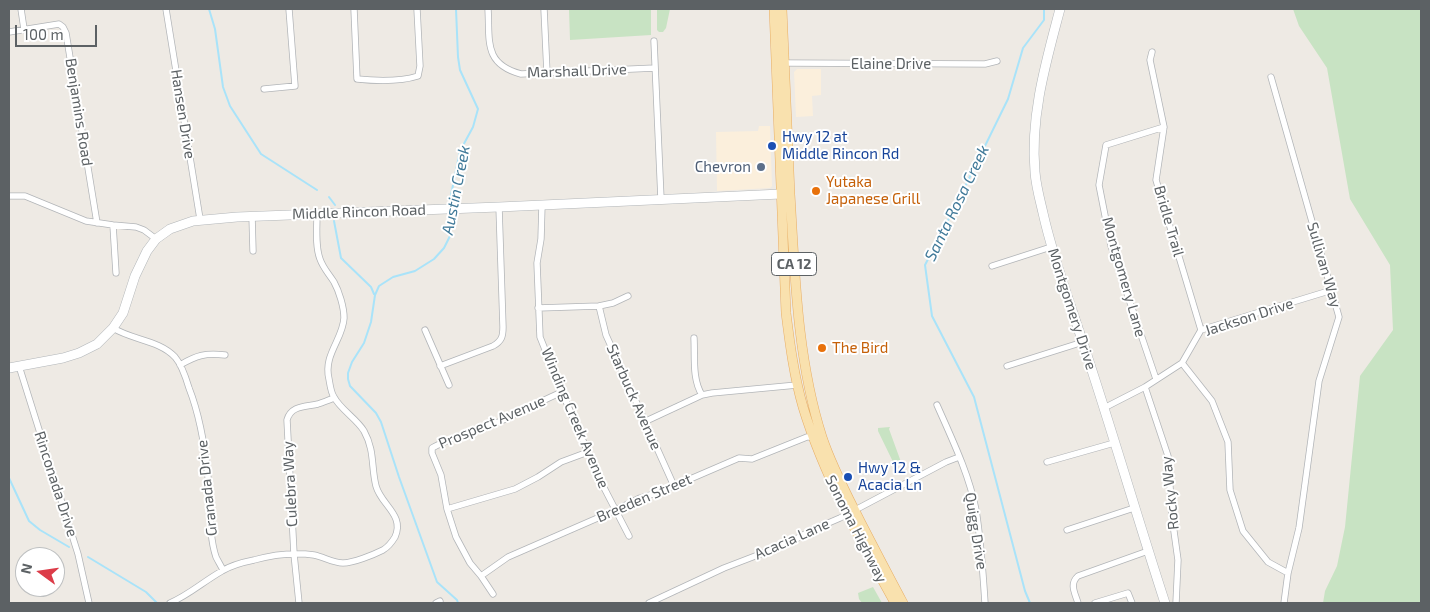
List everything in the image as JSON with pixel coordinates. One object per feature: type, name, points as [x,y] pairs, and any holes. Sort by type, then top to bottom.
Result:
[{"type":"main road","name":"Sonoma Highway","points":[[774,9],[786,194],[801,337],[808,379],[824,442],[850,512],[895,603]]},
{"type":"main road","name":"Sonoma Highway","points":[[782,9],[785,63],[786,313],[791,351],[803,406],[824,465],[904,603]]},
{"type":"street","points":[[21,9],[24,30]]},
{"type":"street","name":"Hansen Drive","points":[[166,9],[200,219]]},
{"type":"street","points":[[264,89],[295,86],[289,9]]},
{"type":"street","points":[[354,9],[357,79],[373,80],[408,79],[418,76],[420,66],[417,9]]},
{"type":"street","name":"Marshall Drive","points":[[488,9],[490,46],[493,57],[499,64],[512,71],[521,74],[655,68]]},
{"type":"street","points":[[544,9],[547,73]]},
{"type":"street","name":"Montgomery Drive","points":[[1060,9],[1039,95],[1034,142],[1035,173],[1051,247],[1083,342],[1165,603]]},
{"type":"street","name":"Benjamins Road","points":[[9,32],[59,24],[66,33],[97,223]]},
{"type":"street","points":[[654,41],[661,199]]},
{"type":"street","name":"Bridle Trail","points":[[1152,52],[1150,60],[1164,127],[1156,180],[1201,330]]},
{"type":"street","name":"Elaine Drive","points":[[785,63],[985,64],[997,61]]},
{"type":"street","name":"Sullivan Way","points":[[1271,77],[1339,317],[1319,382],[1299,528],[1288,573],[1284,603]]},
{"type":"street","name":"Montgomery Lane","points":[[1156,379],[1111,246],[1099,185],[1106,145],[1164,127]]},
{"type":"street","name":"Middle Rincon Road","points":[[9,368],[78,354],[97,344],[113,328],[123,312],[140,262],[146,251],[156,239],[170,229],[200,219],[786,194]]},
{"type":"street","points":[[9,196],[25,196],[97,223],[136,227],[144,230],[156,239]]},
{"type":"street","name":"Winding Creek Avenue","points":[[542,205],[541,239],[537,263],[540,337],[600,480],[629,536]]},
{"type":"street","points":[[440,366],[498,344],[502,338],[499,207]]},
{"type":"street","points":[[170,603],[223,570],[253,560],[294,554],[315,555],[338,562],[349,562],[384,550],[390,545],[397,532],[398,525],[395,515],[376,487],[371,446],[367,437],[362,428],[334,398],[328,378],[328,363],[344,318],[342,303],[334,282],[319,259],[316,214]]},
{"type":"street","points":[[252,216],[253,251]]},
{"type":"street","points":[[113,225],[116,273]]},
{"type":"street","points":[[992,266],[1051,247]]},
{"type":"street","name":"Jackson Drive","points":[[1104,408],[1145,387],[1182,363],[1201,330],[1332,290]]},
{"type":"street","points":[[538,308],[599,306],[613,303],[628,296]]},
{"type":"street","name":"Starbuck Avenue","points":[[599,306],[606,335],[674,486]]},
{"type":"street","name":"Granada Drive","points":[[113,328],[121,333],[158,346],[176,358],[180,365],[193,398],[205,452],[212,537],[216,556],[223,570]]},
{"type":"street","points":[[424,330],[448,385]]},
{"type":"street","points":[[694,338],[696,380],[697,387],[702,395]]},
{"type":"street","points":[[1007,366],[1083,342]]},
{"type":"street","points":[[180,365],[193,358],[209,354],[225,355]]},
{"type":"street","points":[[1182,363],[1212,400],[1228,442],[1230,490],[1243,531],[1268,562],[1288,573]]},
{"type":"street","name":"Rinconada Drive","points":[[19,366],[76,548],[89,603]]},
{"type":"street","points":[[644,422],[702,395],[798,385]]},
{"type":"street","name":"Rocky Way","points":[[1145,387],[1168,456],[1172,517],[1178,560],[1176,603]]},
{"type":"street","name":"Prospect Avenue","points":[[493,594],[470,563],[456,537],[447,509],[441,475],[432,453],[432,448],[443,442],[501,421],[562,392]]},
{"type":"street","name":"Culebra Way","points":[[299,603],[294,554],[286,420],[288,415],[296,408],[334,398]]},
{"type":"street","name":"Quigg Drive","points":[[937,405],[968,480],[976,510],[985,603]]},
{"type":"street","name":"Breeden Street","points":[[481,576],[508,557],[640,498],[660,492],[739,458],[752,459],[808,437],[814,437]]},
{"type":"street","points":[[1047,462],[1114,443]]},
{"type":"street","points":[[447,509],[515,489],[561,462],[588,452]]},
{"type":"street","name":"Acacia Lane","points":[[649,603],[724,568],[789,543],[959,457]]},
{"type":"street","points":[[1067,530],[1134,508]]},
{"type":"street","points":[[1078,603],[1073,584],[1074,579],[1078,576],[1148,551]]},
{"type":"street","points":[[1095,603],[1108,601],[1128,592],[1132,603]]},
{"type":"shaded area","points":[[797,69],[821,69],[821,95],[812,96],[813,116],[796,117],[794,72]]},
{"type":"shaded area","points":[[759,126],[770,126],[772,186],[770,188],[717,191],[716,132],[758,131]]},
{"type":"green space","points":[[569,9],[651,9],[651,35],[570,40]]},
{"type":"green space","points":[[657,9],[670,9],[666,28],[663,32],[657,30]]},
{"type":"green space","points":[[1293,9],[1421,9],[1421,603],[1323,603],[1325,591],[1337,566],[1345,527],[1360,376],[1393,330],[1390,265],[1350,199],[1327,68],[1299,26]]},
{"type":"green space","points":[[890,427],[889,429],[901,462],[895,466],[878,431],[878,428]]},
{"type":"green space","points":[[873,587],[882,603],[862,603],[858,593]]},
{"type":"waterway","points":[[209,9],[215,29],[223,87],[230,106],[261,154],[317,190]]},
{"type":"waterway","name":"Austin Creek","points":[[451,205],[450,200],[460,151],[473,127],[478,109],[460,70],[456,9]]},
{"type":"waterway","name":"Santa Rosa Creek","points":[[1030,603],[1025,591],[974,397],[932,316],[925,265],[1008,99],[1023,48],[1044,20],[1044,9]]},
{"type":"waterway","points":[[329,197],[335,205]]},
{"type":"waterway","name":"Austin Creek","points":[[451,212],[450,236],[444,248],[434,259],[415,271],[393,277],[379,286],[375,295],[371,322],[364,343],[352,362],[348,379],[350,386],[376,413],[381,422],[437,582],[458,603]]},
{"type":"waterway","points":[[334,221],[341,258],[371,287],[374,294]]},
{"type":"waterway","points":[[9,478],[29,521],[40,530],[69,547]]},
{"type":"waterway","points":[[88,557],[146,592],[157,603]]},
{"type":"place","name":"Hwy 12 at Middle Rincon Rd","points":[[772,146]]},
{"type":"place","name":"Chevron","points":[[761,167]]},
{"type":"place","name":"Yutaka Japanese Grill","points":[[816,191]]},
{"type":"place","name":"The Bird","points":[[822,348]]},
{"type":"place","name":"Hwy 12 & Acacia Ln","points":[[848,477]]}]
